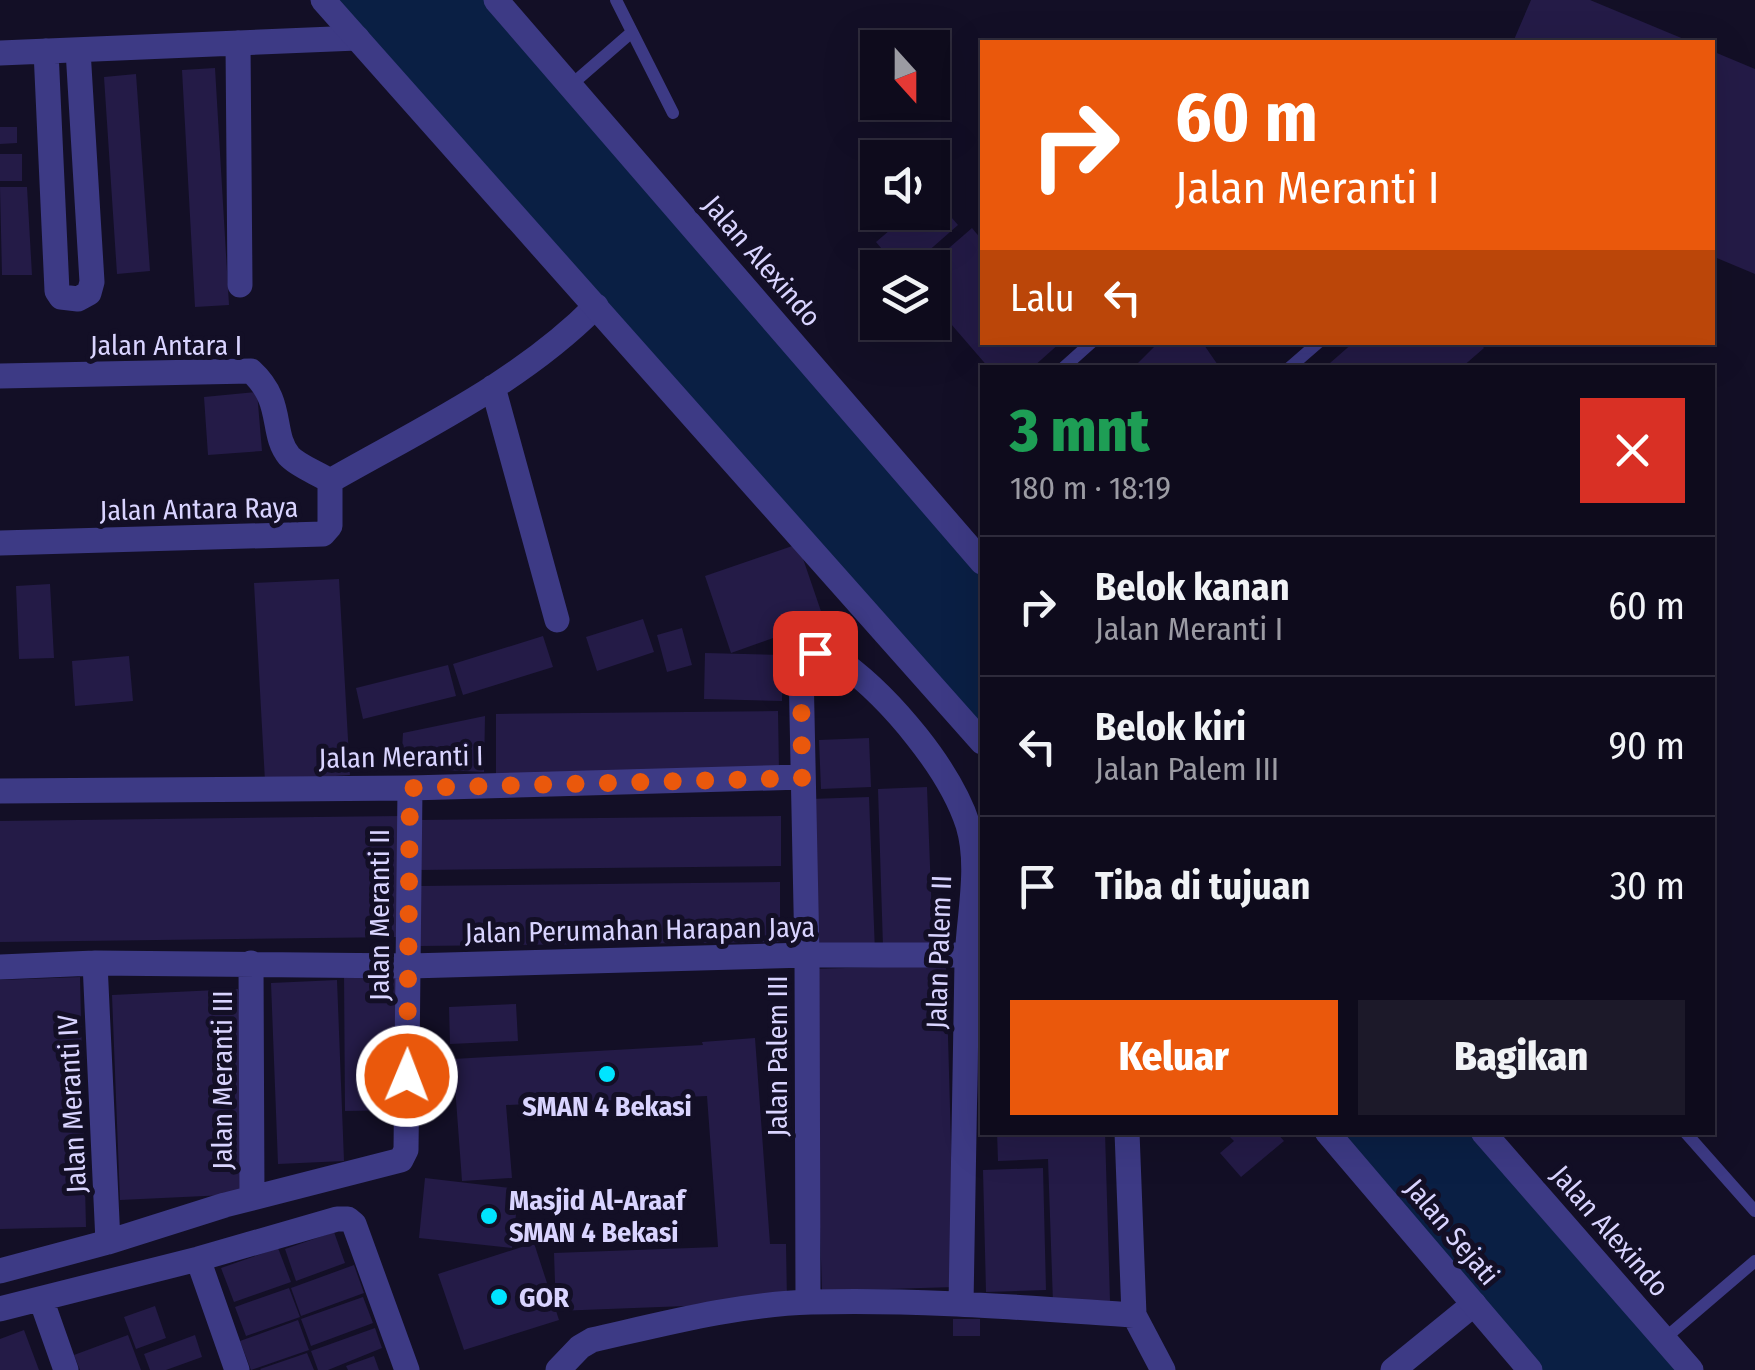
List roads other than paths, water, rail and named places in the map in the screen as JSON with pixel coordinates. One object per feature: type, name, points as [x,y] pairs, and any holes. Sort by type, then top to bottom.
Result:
[{"type":"street","points":[[323,0],[980,740]]},
{"type":"street","name":"Jalan Alexindo","points":[[496,0],[980,560]]},
{"type":"street","points":[[0,54],[357,38]]},
{"type":"street","points":[[238,43],[240,286]]},
{"type":"street","points":[[46,51],[58,291],[61,297],[70,299],[89,293],[92,282],[78,50]]},
{"type":"street","name":"Jalan Antara Raya","points":[[0,543],[323,534],[330,526],[330,481],[493,387],[571,332],[596,306]]},
{"type":"street","name":"Jalan Antara I","points":[[0,376],[251,371],[265,384],[275,404],[289,455],[330,481]]},
{"type":"street","points":[[493,387],[557,620]]},
{"type":"street","name":"Jalan Palem III","points":[[808,1302],[801,667],[811,654],[830,654]]},
{"type":"street","name":"Jalan Palem II","points":[[830,654],[872,689],[912,732],[957,798],[969,828],[975,955],[961,1304]]},
{"type":"street","name":"Jalan Meranti I","points":[[0,791],[410,788],[802,778]]},
{"type":"street","name":"Jalan Meranti II","points":[[229,1227],[252,1198],[401,1160],[406,1150],[410,788]]},
{"type":"street","name":"Jalan Perumahan Harapan Jaya","points":[[0,967],[251,962],[410,966],[807,955],[975,955]]},
{"type":"street","name":"Jalan Meranti III","points":[[251,962],[252,1198]]},
{"type":"street","name":"Jalan Meranti IV","points":[[96,963],[108,1242]]},
{"type":"street","points":[[1127,1135],[1134,1315],[1163,1370]]},
{"type":"street","name":"Jalan Sejati","points":[[1331,1135],[1530,1370]]},
{"type":"street","name":"Jalan Alexindo","points":[[1486,1135],[1691,1370]]},
{"type":"street","points":[[0,1271],[108,1242],[229,1227],[348,1219],[354,1224],[407,1370]]},
{"type":"street","points":[[0,1309],[198,1259],[229,1227]]},
{"type":"street","points":[[198,1259],[236,1370]]},
{"type":"street","points":[[41,1298],[66,1370]]},
{"type":"street","points":[[558,1370],[592,1340],[689,1318],[808,1302],[961,1304],[1134,1315]]},
{"type":"street","points":[[1394,1370],[1474,1304]]},
{"type":"lane","points":[[616,0],[673,112]]},
{"type":"lane","points":[[572,85],[632,32]]},
{"type":"lane","points":[[1066,365],[1089,345]]},
{"type":"lane","points":[[1292,365],[1316,345]]},
{"type":"lane","points":[[1688,1135],[1755,1211]]},
{"type":"lane","points":[[1664,1339],[1755,1261]]},
{"type":"water","points":[[334,0],[496,0],[980,559],[980,737]]},
{"type":"water","points":[[1328,1135],[1485,1135],[1691,1370],[1532,1370]]},
{"type":"place","name":"SMAN 4 Bekasi","points":[[607,1074]]},
{"type":"place","name":"Masjid Al-Araaf SMAN 4 Bekasi","points":[[489,1216]]},
{"type":"place","name":"GOR","points":[[499,1297]]}]
